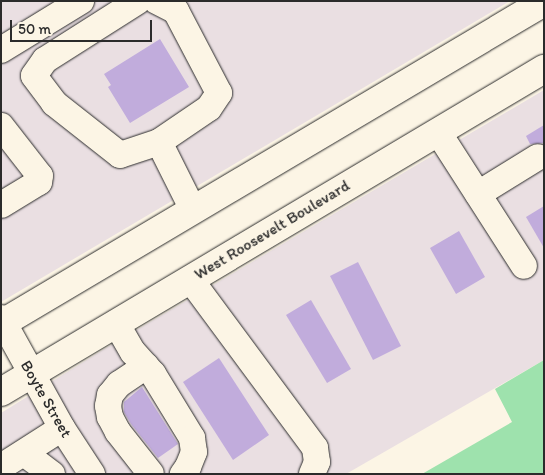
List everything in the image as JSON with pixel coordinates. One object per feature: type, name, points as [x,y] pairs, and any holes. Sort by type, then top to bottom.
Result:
[{"type":"highway","points":[[2,321],[544,2]]},
{"type":"highway","name":"West Roosevelt Boulevard","points":[[1,392],[438,132],[542,75]]},
{"type":"street","points":[[1,50],[81,1]]},
{"type":"street","points":[[138,1],[46,60],[34,76],[54,103],[120,155],[159,142],[209,108],[219,93],[176,11],[156,1]]},
{"type":"street","points":[[1,126],[40,176],[38,182],[1,205]]},
{"type":"street","points":[[438,132],[524,266]]},
{"type":"street","points":[[159,142],[193,210]]},
{"type":"street","points":[[478,194],[538,157]]},
{"type":"street","points":[[190,279],[315,448],[317,462],[312,474]]},
{"type":"street","name":"Boyte Street","points":[[2,321],[62,428],[92,474]]},
{"type":"street","points":[[116,323],[133,352],[153,374],[192,438],[194,452],[188,468],[183,474]]},
{"type":"street","points":[[146,366],[119,384],[110,395],[108,406],[110,417],[118,432],[150,474]]},
{"type":"street","points":[[1,467],[62,428]]},
{"type":"street","points":[[24,453],[52,474]]},
{"type":"shaded area","points":[[1,1],[510,1],[1,302]]},
{"type":"shaded area","points":[[544,90],[544,360],[346,474],[1,474],[1,413],[106,348]]},
{"type":"green space","points":[[544,360],[544,474],[422,474],[512,422],[495,389]]},
{"type":"building","points":[[160,39],[189,87],[130,123],[108,87],[111,85],[104,74]]},
{"type":"building","points":[[544,125],[544,143],[530,144],[526,136]]},
{"type":"building","points":[[544,206],[544,248],[526,217]]},
{"type":"building","points":[[459,231],[485,277],[456,294],[430,248]]},
{"type":"building","points":[[358,262],[401,346],[373,360],[330,276]]},
{"type":"building","points":[[311,300],[351,369],[327,383],[286,315]]},
{"type":"building","points":[[219,358],[269,435],[233,460],[183,382]]},
{"type":"building","points":[[142,387],[178,444],[158,458],[131,424],[124,412],[124,402]]}]
